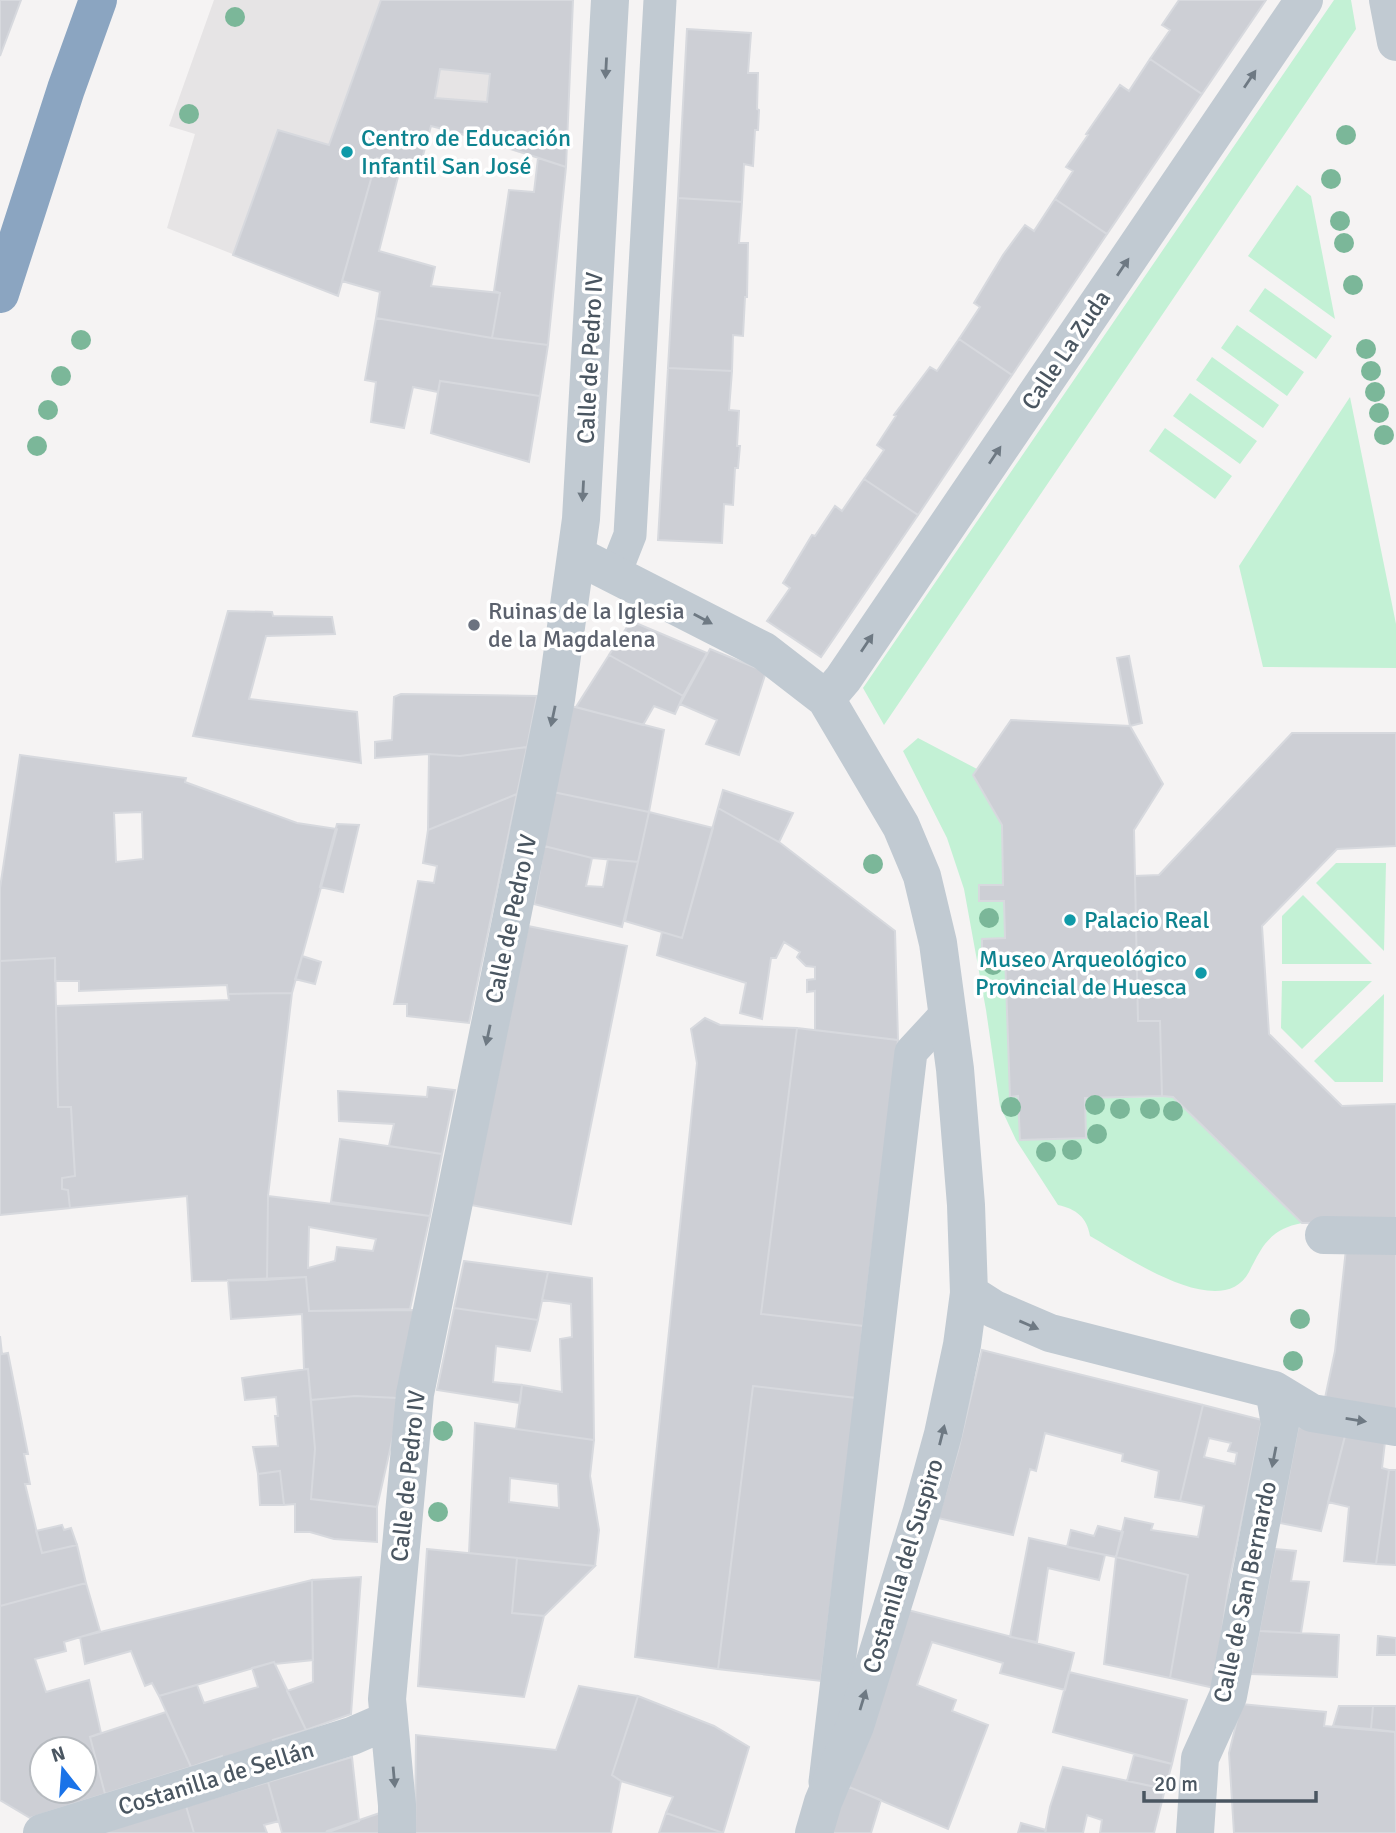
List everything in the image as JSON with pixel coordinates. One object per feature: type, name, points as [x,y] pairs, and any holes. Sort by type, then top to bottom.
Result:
[{"type":"highway","points":[[0,294],[66,89],[98,0]]},
{"type":"street","name":"Calle de Pedro IV","points":[[397,1833],[387,1699],[415,1394],[556,699],[581,519],[610,0]]},
{"type":"street","name":"Calle La Zuda","points":[[827,699],[1304,0]]},
{"type":"street","points":[[1388,0],[1396,42]]},
{"type":"street","points":[[576,555],[764,651],[827,699]]},
{"type":"street","name":"Costanilla del Suspiro","points":[[819,1817],[855,1726],[921,1514],[943,1434],[969,1293],[964,1191],[948,1012],[933,922],[913,851],[888,801],[827,699]]},
{"type":"street","points":[[1324,1235],[1396,1236]]},
{"type":"street","points":[[969,1293],[994,1309],[1049,1333],[1274,1390],[1312,1413],[1396,1427]]},
{"type":"street","name":"Calle de San Bernardo","points":[[1195,1833],[1200,1758],[1228,1696],[1280,1424],[1274,1390]]},
{"type":"street","name":"Costanilla de Sellán","points":[[42,1833],[352,1736],[389,1720]]},
{"type":"lane","points":[[615,573],[630,536],[660,0]]},
{"type":"lane","points":[[819,1817],[911,1052],[948,1012]]},
{"type":"shaded area","points":[[214,0],[573,0],[566,167],[431,126],[419,170],[377,159],[338,296],[167,228],[195,134],[169,126]]},
{"type":"green space","points":[[1334,0],[1351,0],[1356,29],[884,725],[863,688]]},
{"type":"green space","points":[[1297,185],[1311,196],[1335,319],[1248,256]]},
{"type":"green space","points":[[1265,288],[1332,336],[1316,359],[1249,311]]},
{"type":"green space","points":[[1237,325],[1304,372],[1287,396],[1221,348]]},
{"type":"green space","points":[[1212,357],[1279,405],[1263,428],[1196,380]]},
{"type":"green space","points":[[1190,393],[1257,441],[1240,464],[1173,416]]},
{"type":"green space","points":[[1350,397],[1396,624],[1396,668],[1263,667],[1239,566]]},
{"type":"green space","points":[[1165,428],[1232,476],[1215,499],[1149,451]]},
{"type":"green space","points":[[918,738],[977,769],[973,775],[1002,825],[1003,885],[979,885],[979,901],[1004,901],[1005,938],[982,955],[1005,954],[1011,1097],[1018,1096],[1020,1140],[1086,1138],[1085,1098],[1173,1097],[1302,1223],[1282,1230],[1268,1240],[1249,1272],[1236,1286],[1217,1291],[1172,1281],[1090,1236],[1080,1215],[1058,1205],[1016,1140],[1000,1106],[964,889],[947,838],[903,751]]},
{"type":"green space","points":[[1336,863],[1386,863],[1384,951],[1316,883]]},
{"type":"green space","points":[[1303,895],[1372,964],[1282,964],[1282,916]]},
{"type":"green space","points":[[1282,981],[1372,981],[1302,1049],[1281,1028]]},
{"type":"green space","points":[[1384,994],[1383,1082],[1335,1082],[1314,1061]]},
{"type":"building","points":[[0,0],[21,0],[0,56]]},
{"type":"building","name":"Centro de Educación Infantil San José","points":[[381,0],[573,0],[566,167],[431,126],[419,170],[377,158],[338,296],[233,255],[278,130],[329,145]],"holes":[[[440,69],[490,74],[487,102],[435,98]]]},
{"type":"building","points":[[1179,0],[1266,0],[1202,94],[1150,59],[1170,30],[1162,25]]},
{"type":"building","points":[[687,29],[751,33],[748,73],[758,73],[758,130],[755,130],[753,166],[744,164],[742,202],[678,198]]},
{"type":"building","points":[[1150,59],[1202,94],[1107,234],[1055,199],[1073,171],[1066,167],[1088,135],[1086,134],[1120,85],[1129,91]]},
{"type":"building","points":[[377,158],[401,165],[379,251],[435,267],[431,286],[500,293],[492,338],[376,318],[380,292],[342,281]]},
{"type":"building","points":[[538,158],[566,167],[548,345],[492,338],[500,293],[494,291],[509,190],[534,192]]},
{"type":"building","points":[[678,198],[742,202],[739,243],[748,243],[747,297],[743,336],[733,335],[732,371],[668,368]]},
{"type":"building","points":[[1055,199],[1107,234],[1012,375],[959,339],[980,307],[974,303],[1003,255],[1025,225],[1034,231]]},
{"type":"building","points":[[376,318],[548,345],[540,396],[440,381],[438,392],[413,387],[404,428],[371,422],[376,382],[365,380]]},
{"type":"building","points":[[959,339],[1012,375],[918,515],[864,479],[884,450],[877,445],[896,416],[894,415],[930,367],[937,371]]},
{"type":"building","points":[[668,368],[732,371],[729,410],[739,411],[737,446],[740,446],[738,468],[735,468],[733,505],[724,504],[722,543],[658,540]]},
{"type":"building","points":[[440,381],[540,396],[529,462],[431,433]]},
{"type":"building","points":[[864,479],[918,515],[821,657],[767,621],[790,588],[783,583],[812,535],[815,536],[835,506],[842,511]]},
{"type":"building","points":[[228,611],[272,612],[273,616],[332,617],[335,634],[266,636],[249,699],[357,712],[361,763],[193,736]]},
{"type":"building","points":[[631,621],[707,653],[683,696],[609,655]]},
{"type":"building","points":[[710,649],[766,672],[739,755],[706,744],[717,720],[680,704]]},
{"type":"building","points":[[609,655],[683,696],[675,714],[654,706],[643,725],[576,707]]},
{"type":"building","points":[[1129,656],[1142,723],[1130,726],[1117,658]]},
{"type":"building","points":[[401,694],[537,696],[527,747],[460,756],[429,754],[375,758],[375,742],[392,740],[394,697]]},
{"type":"building","points":[[571,706],[664,730],[649,812],[553,792]]},
{"type":"building","name":"Palacio Real","points":[[1011,720],[1130,726],[1163,784],[1134,830],[1138,1021],[1160,1021],[1162,1096],[1085,1098],[1086,1138],[1020,1140],[1018,1096],[1010,1097],[1005,954],[982,955],[982,939],[1005,938],[1004,901],[979,901],[979,885],[1003,885],[1002,825],[973,775]]},
{"type":"building","name":"Museo Arqueológico Provincial de Huesca","points":[[1292,733],[1396,733],[1396,846],[1337,849],[1262,926],[1269,1034],[1342,1106],[1396,1104],[1396,1222],[1302,1223],[1173,1097],[1162,1096],[1160,1021],[1138,1021],[1135,876],[1159,875]]},
{"type":"building","points":[[527,747],[517,794],[428,830],[429,754],[460,756]]},
{"type":"building","points":[[20,755],[186,778],[185,782],[297,823],[337,829],[292,993],[228,994],[227,985],[79,991],[79,981],[55,981],[55,958],[0,961],[0,888]],"holes":[[[142,812],[143,859],[116,862],[114,813]]]},
{"type":"building","points":[[723,790],[793,813],[779,842],[718,808]]},
{"type":"building","points":[[553,792],[649,812],[638,862],[592,858],[544,846]]},
{"type":"building","points":[[517,794],[469,1023],[407,1016],[407,1004],[394,1004],[418,881],[434,883],[437,866],[423,863],[428,830]]},
{"type":"building","points":[[718,808],[779,842],[895,931],[898,1040],[815,1030],[815,991],[807,992],[807,980],[815,979],[815,967],[806,966],[797,957],[800,952],[784,942],[776,958],[771,958],[762,1019],[740,1013],[746,983],[657,955],[662,932],[682,938]]},
{"type":"building","points":[[649,812],[713,828],[682,938],[625,921]]},
{"type":"building","points":[[337,824],[359,825],[343,892],[320,887]]},
{"type":"building","points":[[544,846],[592,858],[586,886],[603,887],[608,859],[638,862],[622,927],[534,904]]},
{"type":"building","points":[[528,926],[627,946],[571,1224],[471,1205]]},
{"type":"building","points":[[302,956],[321,962],[315,984],[295,979]]},
{"type":"building","points":[[55,958],[58,1107],[71,1107],[75,1176],[62,1178],[62,1189],[68,1190],[70,1208],[0,1215],[0,961]]},
{"type":"building","points":[[292,993],[268,1196],[267,1280],[192,1281],[187,1196],[70,1208],[68,1190],[62,1189],[62,1178],[75,1176],[71,1107],[58,1107],[56,1006],[229,1000],[228,994]]},
{"type":"building","points":[[705,1018],[720,1025],[797,1028],[761,1314],[863,1326],[856,1398],[753,1386],[718,1669],[635,1657],[697,1063],[691,1029]]},
{"type":"building","points":[[797,1028],[898,1040],[863,1326],[761,1314]]},
{"type":"building","points":[[428,1087],[455,1090],[442,1154],[389,1146],[394,1124],[339,1121],[338,1091],[427,1097]]},
{"type":"building","points":[[340,1139],[442,1154],[430,1216],[331,1202]]},
{"type":"building","points":[[268,1196],[430,1216],[410,1309],[309,1311],[306,1277],[267,1280]],"holes":[[[309,1227],[376,1239],[373,1251],[337,1247],[335,1261],[308,1268]]]},
{"type":"building","points":[[1346,1249],[1396,1250],[1396,1415],[1325,1398],[1335,1351]]},
{"type":"building","points":[[464,1261],[548,1272],[538,1320],[454,1308]]},
{"type":"building","points":[[548,1272],[592,1278],[594,1440],[516,1429],[522,1385],[562,1392],[560,1339],[572,1337],[571,1304],[542,1300]]},
{"type":"building","points":[[306,1277],[309,1311],[419,1310],[398,1398],[355,1396],[311,1400],[308,1369],[304,1369],[302,1314],[231,1319],[228,1280]]},
{"type":"building","points":[[454,1308],[538,1320],[530,1351],[496,1346],[493,1382],[522,1385],[520,1403],[437,1390]]},
{"type":"building","points":[[0,1336],[2,1354],[8,1353],[28,1454],[24,1454],[30,1484],[25,1484],[42,1553],[77,1545],[86,1583],[0,1606]]},
{"type":"building","points":[[982,1350],[1203,1405],[1180,1501],[1155,1497],[1159,1471],[1122,1461],[1123,1454],[1045,1433],[1036,1471],[1030,1469],[1013,1535],[938,1518],[958,1451]]},
{"type":"building","points":[[308,1369],[315,1449],[311,1499],[377,1507],[377,1542],[334,1539],[310,1532],[295,1532],[295,1504],[284,1505],[280,1471],[258,1474],[253,1447],[278,1446],[276,1397],[245,1400],[242,1378]]},
{"type":"building","points":[[753,1386],[856,1398],[821,1681],[718,1669]]},
{"type":"building","points":[[355,1396],[398,1398],[397,1419],[377,1507],[311,1499],[315,1449],[311,1400]]},
{"type":"building","points":[[1203,1405],[1262,1420],[1229,1582],[1214,1688],[1170,1678],[1188,1575],[1116,1557],[1125,1518],[1153,1524],[1151,1530],[1198,1537],[1204,1506],[1180,1501]],"holes":[[[1209,1438],[1231,1443],[1228,1451],[1237,1453],[1235,1464],[1204,1457]]]},
{"type":"building","points":[[475,1423],[594,1440],[590,1476],[599,1530],[595,1566],[469,1553]],"holes":[[[510,1478],[558,1484],[559,1508],[509,1502]]]},
{"type":"building","points":[[1298,1427],[1346,1432],[1321,1531],[1280,1523]]},
{"type":"building","points":[[1346,1432],[1386,1433],[1382,1468],[1389,1470],[1376,1564],[1344,1561],[1349,1507],[1328,1502]]},
{"type":"building","points":[[1389,1470],[1396,1470],[1396,1565],[1376,1564]]},
{"type":"building","points":[[280,1471],[284,1505],[260,1505],[258,1474]]},
{"type":"building","points":[[62,1525],[64,1530],[71,1528],[77,1545],[42,1553],[36,1531]]},
{"type":"building","points":[[1098,1526],[1123,1532],[1116,1557],[1067,1547],[1071,1530],[1094,1536]]},
{"type":"building","points":[[1029,1538],[1105,1555],[1099,1580],[1048,1568],[1037,1642],[1010,1637]]},
{"type":"building","points":[[427,1549],[517,1558],[512,1613],[544,1616],[524,1697],[418,1686]]},
{"type":"building","points":[[1275,1549],[1296,1551],[1291,1581],[1309,1582],[1301,1633],[1259,1631]]},
{"type":"building","points":[[1116,1557],[1188,1575],[1170,1678],[1104,1664]]},
{"type":"building","points":[[517,1558],[595,1566],[544,1616],[512,1613]]},
{"type":"building","points":[[361,1577],[351,1714],[306,1730],[287,1691],[313,1682],[312,1580]]},
{"type":"building","points":[[312,1580],[313,1660],[274,1662],[159,1696],[152,1683],[145,1686],[131,1651],[85,1664],[80,1637]]},
{"type":"building","points":[[86,1583],[100,1631],[64,1642],[66,1651],[35,1659],[46,1692],[89,1680],[101,1733],[28,1735],[28,1805],[71,1805],[30,1818],[0,1800],[0,1606]]},
{"type":"building","points":[[904,1609],[1074,1653],[1065,1690],[1000,1673],[1003,1663],[932,1642],[917,1685],[956,1700],[952,1711],[988,1725],[948,1829],[849,1787]]},
{"type":"building","points":[[1259,1631],[1339,1635],[1337,1677],[1251,1674]]},
{"type":"building","points":[[1378,1636],[1396,1638],[1396,1655],[1377,1655]]},
{"type":"building","points":[[274,1662],[306,1730],[273,1740],[276,1748],[223,1765],[222,1756],[191,1767],[159,1696],[197,1685],[204,1703],[258,1687],[252,1668]]},
{"type":"building","points":[[1069,1672],[1187,1700],[1172,1764],[1053,1732]]},
{"type":"building","points":[[579,1686],[638,1696],[612,1775],[621,1781],[611,1833],[415,1833],[416,1735],[556,1750]]},
{"type":"building","points":[[638,1696],[714,1726],[749,1747],[723,1833],[666,1813],[673,1797],[621,1781],[612,1775]]},
{"type":"building","points":[[1241,1704],[1326,1712],[1324,1726],[1395,1732],[1396,1833],[1234,1833],[1229,1753]]},
{"type":"building","points":[[1339,1706],[1373,1706],[1371,1729],[1333,1726]]},
{"type":"building","points":[[1373,1706],[1396,1706],[1396,1732],[1371,1729]]},
{"type":"building","points":[[166,1712],[191,1767],[105,1794],[98,1767],[96,1735]]},
{"type":"building","points":[[1134,1755],[1172,1764],[1165,1789],[1127,1781]]},
{"type":"building","points":[[352,1757],[359,1821],[326,1833],[282,1833],[268,1782]]},
{"type":"building","points":[[98,1767],[105,1794],[98,1796]]},
{"type":"building","points":[[1063,1767],[1165,1789],[1154,1833],[1100,1833],[1102,1820],[1087,1815],[1083,1833],[1045,1833]]},
{"type":"building","points":[[268,1782],[279,1821],[264,1825],[267,1833],[194,1833],[186,1806]]},
{"type":"building","points":[[849,1787],[881,1800],[871,1833],[833,1833],[835,1813]]},
{"type":"building","points":[[186,1806],[194,1833],[99,1833]]},
{"type":"building","points":[[380,1813],[380,1833],[326,1833],[327,1831]]},
{"type":"building","points":[[666,1813],[692,1822],[723,1833],[659,1833]]},
{"type":"building","points":[[1021,1823],[1046,1830],[1045,1833],[1018,1833]]},
{"type":"place","name":"Centro de Educación Infantil San José","points":[[347,152]]},
{"type":"place","name":"Ruinas de la Iglesia de la Magdalena","points":[[474,625]]},
{"type":"place","name":"Palacio Real","points":[[1070,920]]},
{"type":"place","name":"Museo Arqueológico Provincial de Huesca","points":[[1201,973]]}]
